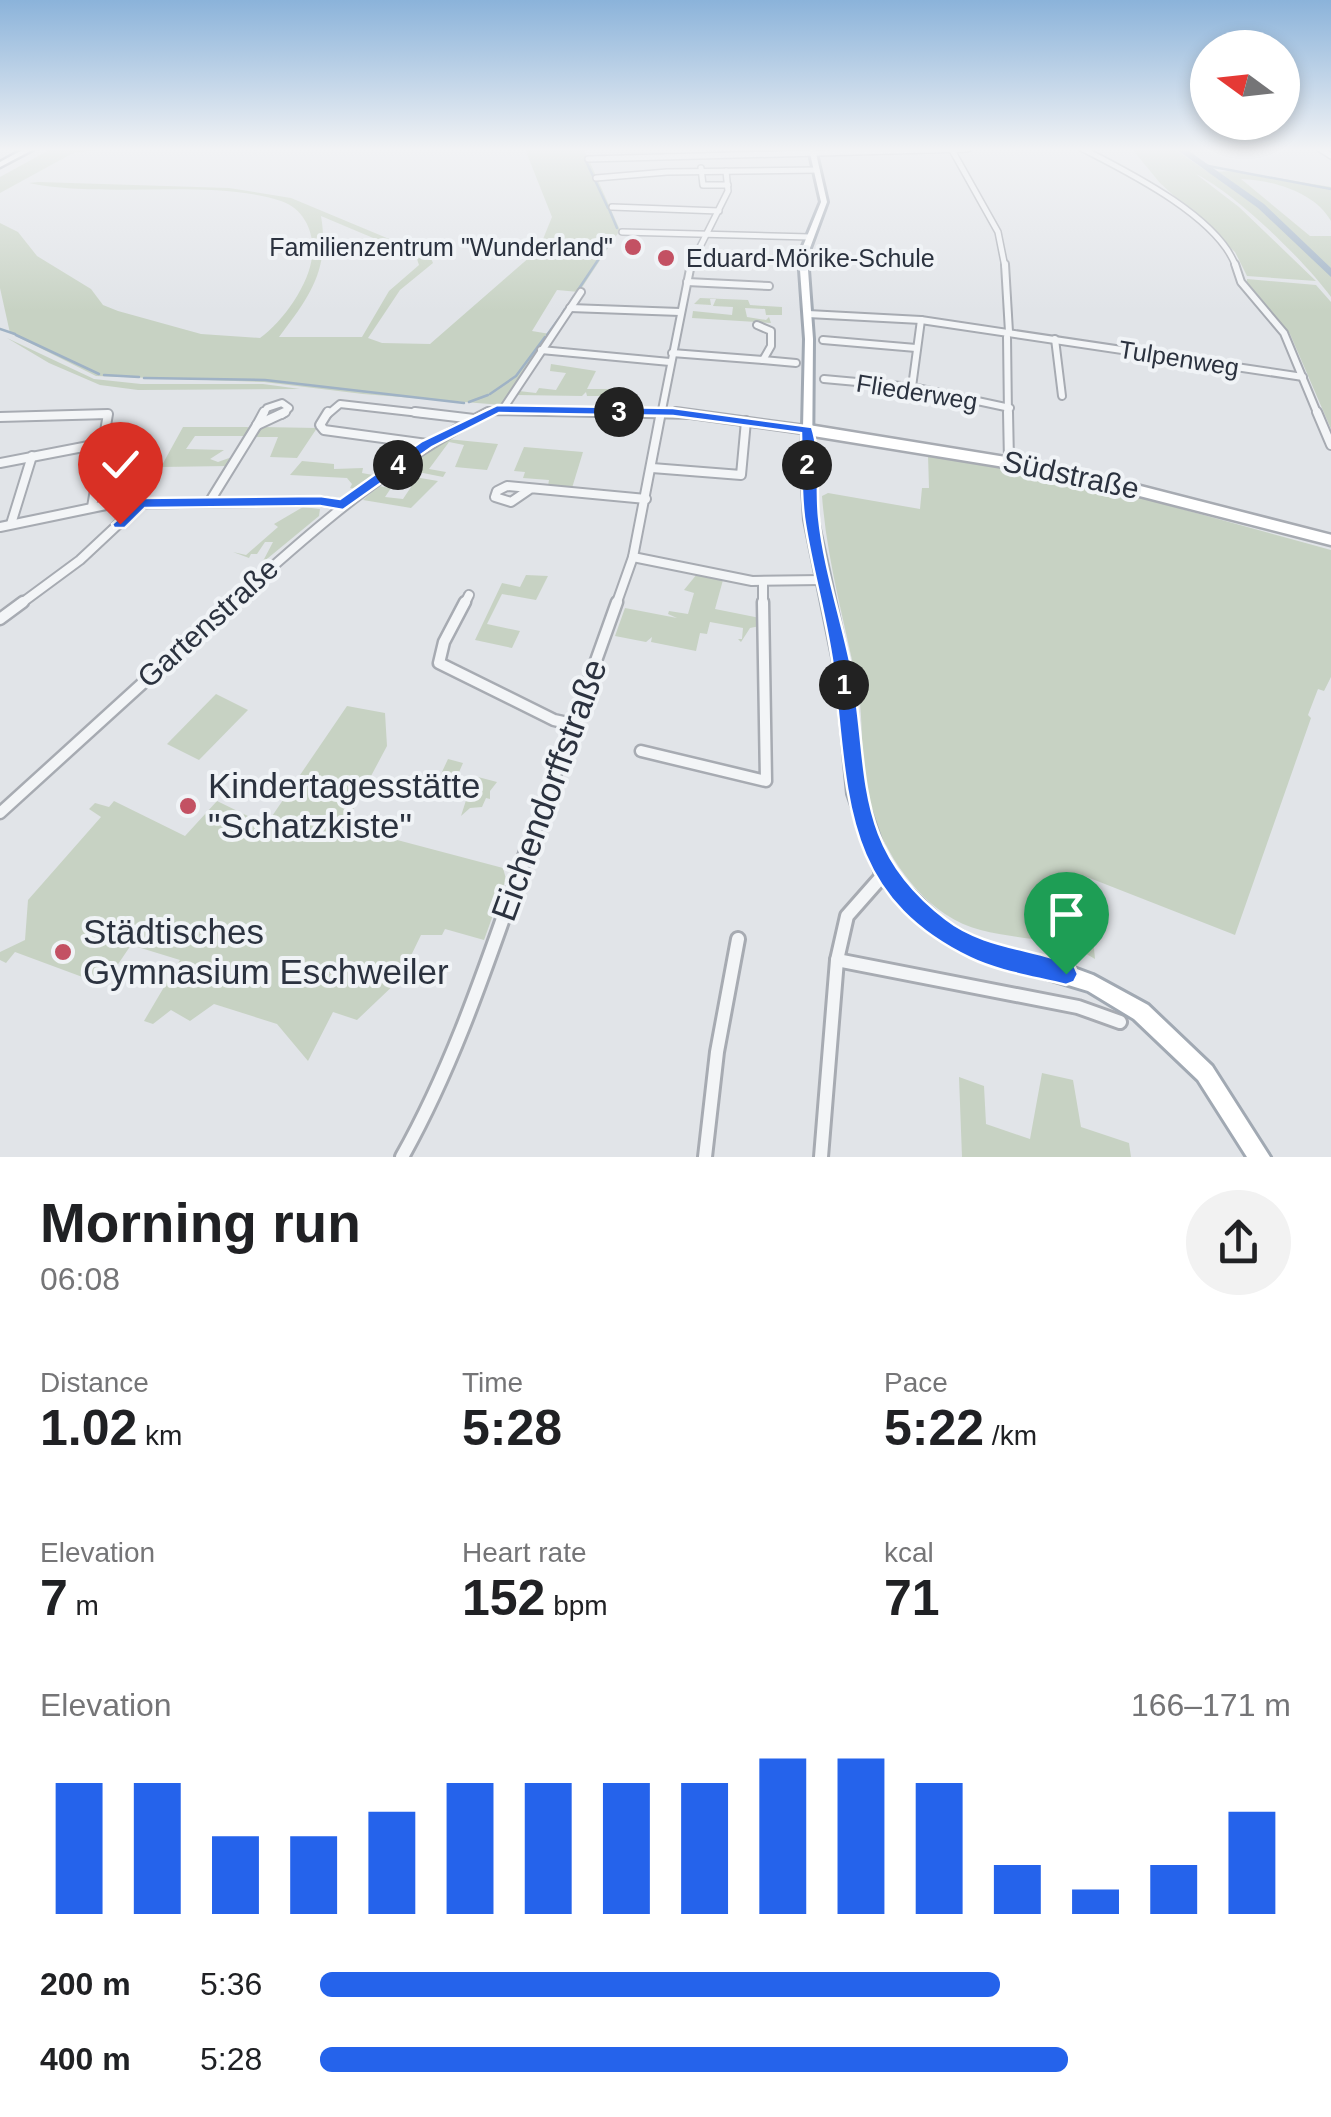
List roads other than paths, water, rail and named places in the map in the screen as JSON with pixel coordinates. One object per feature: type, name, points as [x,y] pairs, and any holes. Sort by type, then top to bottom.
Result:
[{"type":"main road","points":[[823,203],[803,256],[808,314],[802,364],[808,492],[821,580],[843,672],[856,794],[884,874],[938,928],[978,950],[1094,984],[1152,1020],[1206,1074],[1260,1157]]},
{"type":"main road","name":"Südstraße","points":[[808,430],[1096,478],[1331,540]]},
{"type":"street","name":"Eichendorffstraße","points":[[402,1157],[429,1109],[462,1030],[633,557],[692,258],[722,203]]},
{"type":"street","points":[[982,203],[998,232],[1004,254],[1009,461]]},
{"type":"street","points":[[1177,203],[1231,252],[1242,282],[1284,333],[1331,445]]},
{"type":"street","points":[[612,208],[646,205],[719,210]]},
{"type":"street","points":[[622,232],[810,237]]},
{"type":"street","points":[[687,282],[769,286]]},
{"type":"street","points":[[503,409],[581,292]]},
{"type":"street","points":[[570,308],[680,312]]},
{"type":"street","name":"Tulpenweg","points":[[808,314],[921,320],[1303,377]]},
{"type":"street","points":[[912,387],[921,320]]},
{"type":"street","points":[[757,324],[771,331],[771,346],[763,360]]},
{"type":"street","points":[[1055,339],[1062,396]]},
{"type":"street","points":[[822,340],[916,348]]},
{"type":"street","points":[[541,350],[670,362]]},
{"type":"street","points":[[672,353],[802,364]]},
{"type":"street","name":"Fliederweg","points":[[824,379],[912,387],[1010,408]]},
{"type":"street","points":[[427,444],[324,430],[320,425],[331,408],[340,404],[474,419]]},
{"type":"street","points":[[491,410],[661,412],[808,430]]},
{"type":"street","name":"Gartenstraße","points":[[0,813],[343,505],[427,444],[491,410]]},
{"type":"street","points":[[0,418],[108,414],[92,507]]},
{"type":"street","points":[[652,468],[741,474],[746,421]]},
{"type":"street","points":[[210,501],[256,426]]},
{"type":"street","points":[[0,463],[104,443]]},
{"type":"street","points":[[12,524],[32,456]]},
{"type":"street","points":[[530,488],[646,500]]},
{"type":"street","points":[[0,527],[92,507],[141,503],[320,501],[343,505]]},
{"type":"street","points":[[0,619],[80,560],[141,503]]},
{"type":"street","points":[[633,557],[763,582],[821,580]]},
{"type":"street","points":[[641,751],[766,780],[763,582]]},
{"type":"street","points":[[468,595],[444,642],[439,663],[554,720],[572,724]]},
{"type":"street","points":[[821,1157],[837,960],[848,916],[884,874]]},
{"type":"street","points":[[705,1157],[717,1052],[738,940]]},
{"type":"street","points":[[837,960],[1078,1007],[1120,1022]]},
{"type":"waterway","points":[[606,203],[608,208]]},
{"type":"waterway","points":[[1257,203],[1331,274]]},
{"type":"waterway","points":[[609,209],[617,228]]},
{"type":"waterway","points":[[578,290],[614,236]]},
{"type":"waterway","points":[[571,301],[574,296]]},
{"type":"waterway","points":[[562,314],[565,309]]},
{"type":"waterway","points":[[547,335],[560,317]]},
{"type":"waterway","points":[[0,329],[15,334]]},
{"type":"waterway","points":[[16,335],[99,374]]},
{"type":"waterway","points":[[490,394],[516,376],[545,337]]},
{"type":"waterway","points":[[104,375],[139,377]]},
{"type":"waterway","points":[[144,378],[265,380],[464,403]]},
{"type":"waterway","points":[[469,402],[488,395]]},
{"type":"place","name":"Familienzentrum \"Wunderland\"","points":[[633,247]]},
{"type":"place","name":"Eduard-Mörike-Schule","points":[[666,258]]},
{"type":"place","name":"Kindertagesstätte \"Schatzkiste\"","points":[[188,806]]},
{"type":"place","name":"Städtisches Gymnasium Eschweiler","points":[[63,952]]}]
